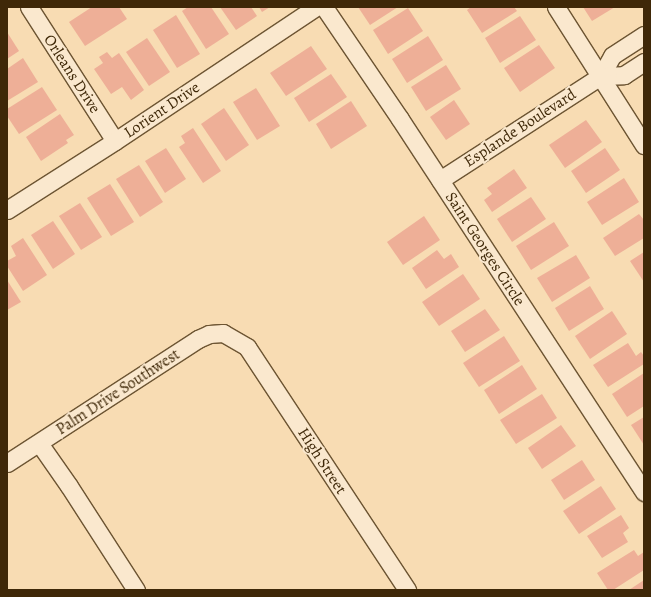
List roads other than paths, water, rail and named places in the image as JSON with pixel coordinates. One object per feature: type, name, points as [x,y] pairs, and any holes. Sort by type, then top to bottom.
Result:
[{"type":"street","name":"Orleans Drive","points":[[29,7],[115,141]]},
{"type":"street","name":"Lorient Drive","points":[[7,210],[115,141],[316,7]]},
{"type":"street","name":"Saint Georges Circle","points":[[324,7],[440,180],[644,492]]},
{"type":"street","points":[[556,7],[644,145]]},
{"type":"street","name":"Esplande Boulevard","points":[[440,180],[601,76],[612,56],[644,36]]},
{"type":"street","points":[[601,76],[624,75],[644,62]]},
{"type":"street","name":"Palm Drive Southwest","points":[[7,463],[198,339],[209,334],[223,334],[232,337]]},
{"type":"street","name":"High Street","points":[[232,337],[247,347],[407,590]]},
{"type":"street","points":[[39,443],[69,486],[136,590]]}]
